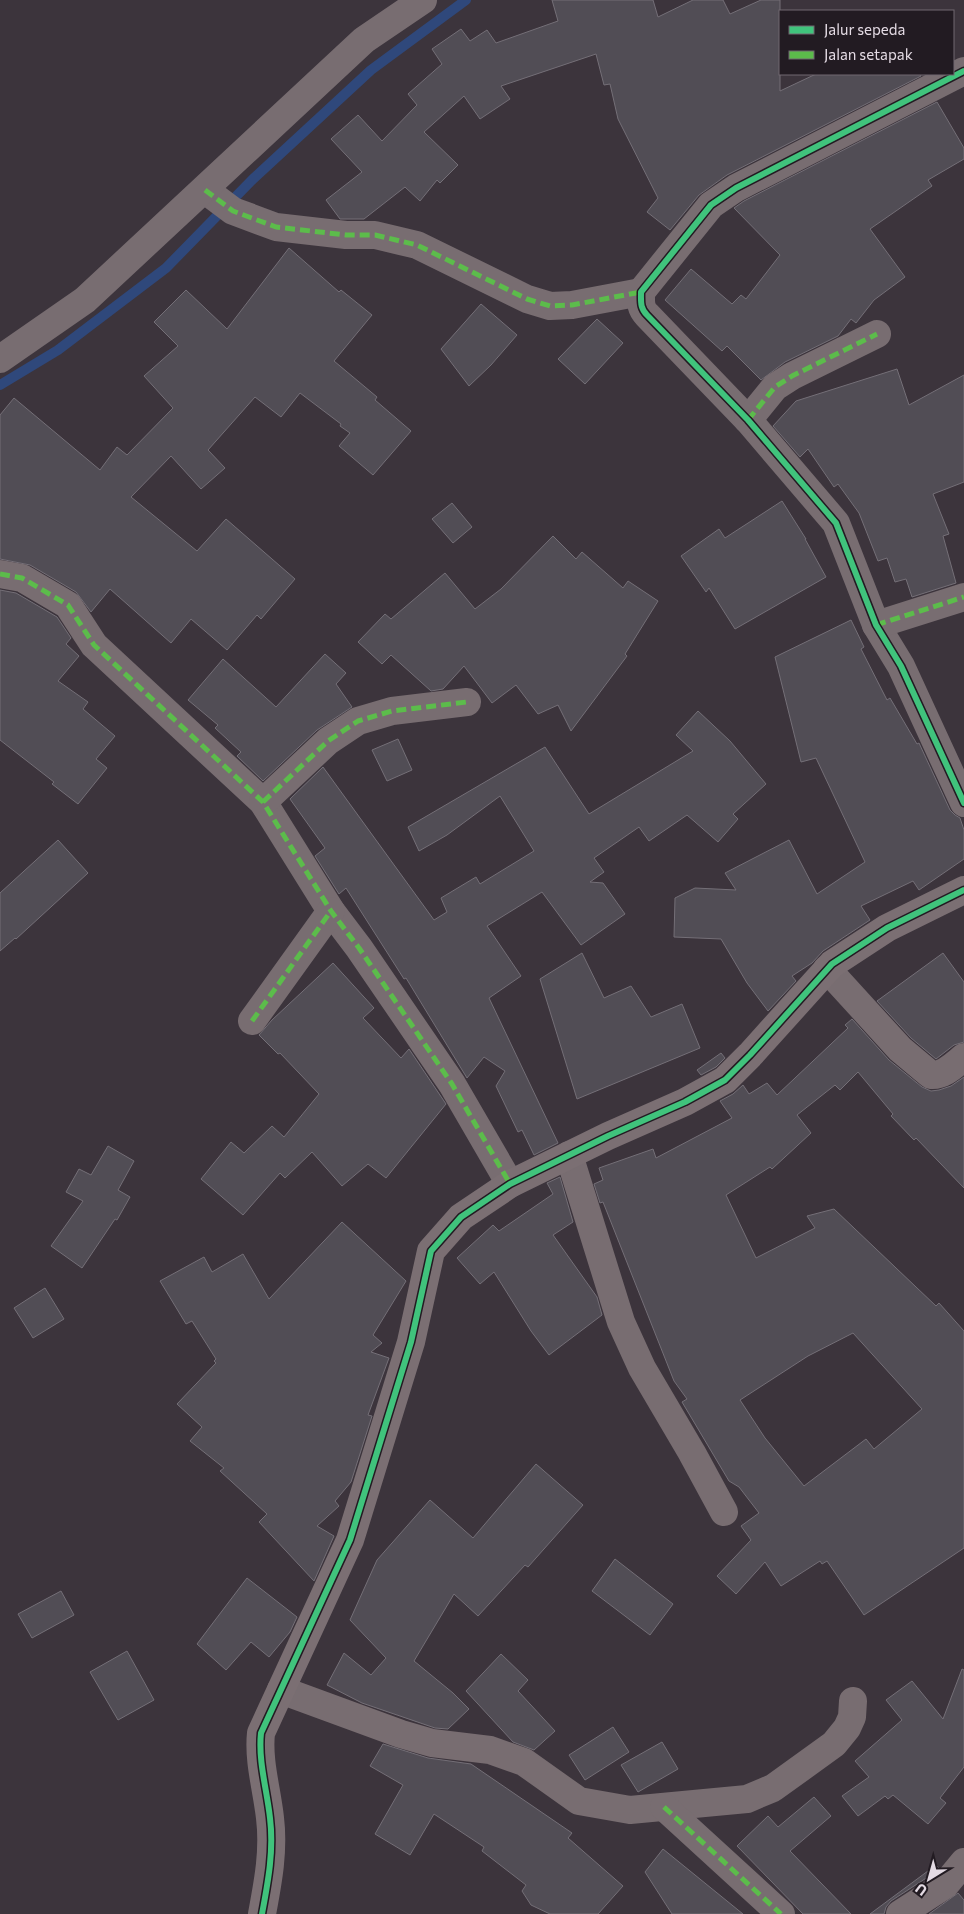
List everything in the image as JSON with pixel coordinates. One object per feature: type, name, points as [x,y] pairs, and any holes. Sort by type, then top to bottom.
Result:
[{"type":"street","points":[[0,359],[85,300],[219,200],[364,40],[423,0]]},
{"type":"street","points":[[219,200],[276,227],[375,235],[416,245],[527,299],[550,306],[572,305],[641,292],[712,205],[736,188],[964,71]]},
{"type":"street","points":[[641,292],[642,310],[646,315],[748,420],[836,523],[876,625],[900,666],[964,803]]},
{"type":"street","points":[[748,420],[775,387],[792,376],[877,334]]},
{"type":"street","points":[[0,574],[22,578],[68,605],[94,645],[262,802],[331,911],[359,948],[452,1084],[510,1184]]},
{"type":"street","points":[[876,625],[964,597]]},
{"type":"street","points":[[262,802],[328,741],[358,721],[392,711],[467,702]]},
{"type":"street","points":[[262,1914],[271,1864],[272,1838],[260,1747],[261,1733],[350,1540],[411,1342],[431,1251],[461,1216],[510,1184],[608,1136],[685,1102],[725,1080],[832,964],[888,928],[964,890]]},
{"type":"street","points":[[252,1021],[331,911]]},
{"type":"street","points":[[827,969],[900,1049],[931,1075],[937,1076],[945,1072],[964,1057]]},
{"type":"street","points":[[569,1155],[621,1322],[642,1368],[724,1512]]},
{"type":"street","points":[[281,1690],[401,1734],[432,1743],[490,1750],[524,1762],[579,1801],[630,1810],[747,1799],[773,1788],[834,1744],[847,1728],[852,1717],[853,1701]]},
{"type":"street","points":[[664,1807],[781,1914]]},
{"type":"street","points":[[900,1914],[945,1885],[964,1862]]},
{"type":"building","points":[[552,0],[653,0],[658,17],[693,0],[723,0],[730,14],[761,0],[780,0],[780,91],[814,75],[921,76],[727,175],[699,195],[670,230],[647,212],[658,198],[618,119],[610,84],[604,85],[596,54],[501,86],[510,99],[480,119],[464,96],[424,132],[458,165],[440,183],[437,180],[420,201],[405,187],[364,219],[340,219],[326,200],[362,172],[331,139],[358,115],[382,141],[417,105],[408,94],[442,64],[432,49],[461,29],[470,41],[487,30],[496,43],[558,21]]},
{"type":"building","points":[[937,102],[964,148],[964,159],[928,180],[932,186],[870,229],[905,277],[874,300],[856,323],[851,319],[838,336],[785,362],[761,380],[727,346],[722,351],[665,300],[691,269],[732,304],[741,295],[746,299],[780,255],[734,208],[744,201]]},
{"type":"building","points":[[289,248],[339,292],[341,290],[372,315],[334,361],[377,397],[375,400],[411,431],[373,475],[339,446],[350,433],[300,393],[281,417],[255,397],[208,450],[225,468],[201,489],[171,456],[131,497],[197,551],[226,519],[295,579],[261,619],[257,615],[227,650],[191,619],[171,643],[110,589],[91,612],[76,592],[30,565],[0,559],[0,415],[14,398],[100,470],[117,447],[127,455],[173,408],[144,376],[178,346],[154,322],[186,290],[227,329]]},
{"type":"building","points":[[481,304],[517,335],[491,365],[469,386],[441,349]]},
{"type":"building","points":[[597,319],[623,343],[585,384],[558,359]]},
{"type":"building","points":[[897,369],[909,405],[964,375],[964,482],[933,494],[949,534],[943,536],[956,583],[912,597],[906,579],[895,582],[887,558],[878,561],[859,513],[838,484],[834,487],[808,449],[800,457],[773,426],[796,401]]},
{"type":"building","points":[[782,501],[806,539],[826,577],[735,629],[709,588],[706,592],[681,556],[719,529],[725,538]]},
{"type":"building","points":[[452,503],[472,527],[453,543],[432,519]]},
{"type":"building","points":[[553,536],[576,559],[582,552],[623,588],[628,581],[658,601],[625,654],[627,656],[571,731],[558,705],[538,714],[516,685],[492,703],[464,666],[443,689],[431,691],[391,655],[382,664],[358,642],[385,614],[391,619],[445,573],[475,609],[501,589]]},
{"type":"building","points":[[0,590],[16,593],[57,617],[71,638],[66,644],[79,656],[58,681],[88,702],[83,709],[115,736],[96,759],[107,768],[78,804],[52,784],[54,782],[0,740]]},
{"type":"building","points":[[851,620],[864,647],[861,649],[887,700],[890,698],[917,744],[919,743],[950,810],[960,818],[964,830],[964,859],[919,890],[913,881],[861,906],[870,920],[823,951],[812,963],[792,976],[796,981],[768,1011],[747,983],[721,939],[674,937],[675,898],[695,888],[736,890],[725,873],[789,840],[817,894],[865,862],[816,758],[801,762],[775,657]]},
{"type":"building","points":[[325,654],[346,673],[336,684],[352,707],[317,730],[263,781],[237,756],[241,752],[215,728],[218,725],[188,700],[223,659],[276,707]]},
{"type":"building","points":[[698,711],[730,741],[766,784],[733,814],[738,819],[718,842],[687,815],[649,841],[639,827],[594,858],[604,872],[590,882],[603,883],[625,914],[581,945],[542,892],[487,926],[521,976],[489,998],[558,1143],[534,1155],[522,1130],[518,1132],[496,1086],[505,1071],[484,1057],[467,1078],[406,978],[404,979],[346,888],[339,894],[315,856],[325,848],[290,799],[323,767],[434,920],[447,912],[441,898],[476,877],[480,884],[534,851],[500,796],[447,835],[419,851],[408,827],[545,747],[589,814],[693,751],[676,735]]},
{"type":"building","points":[[398,739],[412,770],[387,781],[372,750]]},
{"type":"building","points":[[58,840],[88,873],[16,939],[0,951],[0,893]]},
{"type":"building","points":[[582,953],[604,998],[631,986],[651,1017],[682,1004],[700,1048],[577,1099],[540,979]]},
{"type":"building","points":[[943,953],[964,982],[964,1042],[954,1045],[936,1059],[911,1038],[877,1001]]},
{"type":"building","points":[[333,963],[374,1008],[363,1018],[401,1058],[409,1049],[446,1104],[386,1178],[368,1164],[342,1186],[312,1152],[285,1178],[280,1173],[243,1215],[201,1179],[231,1142],[244,1153],[272,1126],[284,1137],[319,1094],[280,1053],[278,1054],[259,1035],[272,1020]]},
{"type":"building","points":[[852,1019],[889,1060],[922,1087],[931,1091],[951,1086],[964,1077],[964,1188],[916,1138],[914,1140],[891,1116],[893,1114],[858,1072],[840,1090],[835,1085],[797,1115],[811,1133],[772,1169],[770,1167],[726,1195],[756,1258],[815,1228],[807,1216],[834,1209],[936,1306],[939,1303],[964,1331],[964,1548],[864,1615],[827,1561],[822,1564],[820,1561],[781,1586],[765,1562],[736,1594],[717,1576],[751,1540],[741,1526],[759,1513],[739,1487],[729,1481],[682,1402],[687,1399],[674,1381],[603,1202],[600,1203],[594,1184],[603,1180],[599,1168],[653,1149],[656,1158],[732,1118],[720,1101],[733,1094],[743,1085],[749,1094],[767,1083],[777,1095],[848,1028],[845,1025]],"holes":[[[853,1333],[922,1409],[874,1449],[866,1439],[804,1486],[765,1438],[740,1400],[808,1356]]]},
{"type":"building","points":[[721,1053],[725,1058],[716,1067],[701,1075],[697,1070]]},
{"type":"building","points":[[108,1146],[134,1161],[118,1190],[130,1197],[117,1220],[115,1219],[82,1268],[51,1246],[83,1201],[66,1192],[79,1169],[91,1175]]},
{"type":"building","points":[[560,1177],[573,1222],[553,1235],[597,1297],[602,1315],[549,1355],[531,1331],[494,1272],[480,1284],[457,1258],[493,1225],[499,1231],[553,1194],[547,1183]]},
{"type":"building","points":[[342,1222],[406,1281],[373,1335],[382,1343],[371,1352],[389,1358],[368,1415],[372,1416],[351,1482],[335,1501],[339,1506],[317,1526],[334,1536],[314,1581],[259,1522],[267,1514],[220,1471],[224,1468],[190,1441],[202,1427],[177,1404],[216,1363],[214,1361],[216,1359],[192,1321],[186,1324],[160,1281],[204,1257],[212,1272],[243,1254],[269,1299]]},
{"type":"building","points":[[45,1288],[64,1319],[33,1338],[14,1308]]},
{"type":"building","points":[[536,1464],[583,1505],[528,1567],[525,1565],[478,1616],[454,1594],[414,1661],[453,1693],[469,1709],[448,1729],[435,1728],[362,1703],[327,1685],[344,1653],[371,1675],[386,1658],[350,1620],[377,1560],[430,1500],[473,1538]]},
{"type":"building","points":[[615,1559],[673,1604],[650,1635],[592,1591]]},
{"type":"building","points":[[247,1578],[297,1617],[290,1632],[269,1657],[251,1642],[226,1670],[197,1644]]},
{"type":"building","points":[[61,1591],[74,1615],[32,1638],[18,1614]]},
{"type":"building","points":[[127,1651],[154,1700],[118,1720],[90,1672]]},
{"type":"building","points":[[501,1654],[528,1680],[518,1691],[555,1731],[534,1750],[513,1742],[466,1691]]},
{"type":"building","points":[[962,1669],[964,1670],[964,1767],[940,1798],[946,1803],[928,1824],[893,1795],[888,1799],[885,1796],[858,1816],[842,1796],[869,1777],[855,1761],[902,1720],[886,1700],[912,1681],[943,1719]]},
{"type":"building","points":[[613,1727],[629,1752],[585,1780],[569,1755]]},
{"type":"building","points":[[662,1742],[678,1769],[638,1792],[621,1765]]},
{"type":"building","points":[[383,1744],[428,1758],[471,1764],[572,1833],[568,1838],[623,1886],[598,1914],[550,1914],[531,1905],[522,1891],[526,1885],[482,1851],[484,1847],[434,1814],[410,1855],[375,1834],[403,1785],[370,1766]]},
{"type":"building","points":[[814,1797],[831,1816],[790,1851],[851,1914],[803,1914],[737,1846],[768,1816],[778,1827]]},
{"type":"building","points":[[663,1849],[743,1914],[672,1914],[645,1872]]},
{"type":"building","points":[[936,1865],[939,1868],[934,1873],[891,1901],[886,1907],[884,1914],[870,1914]]},
{"type":"building","points":[[958,1893],[964,1900],[964,1914],[929,1914]]},
{"type":"waterway","points":[[0,385],[58,350],[166,268],[253,179],[371,70],[466,0]]},
{"type":"marked path","points":[[205,190],[233,211],[276,227],[346,235],[375,235],[417,245],[527,299],[550,306],[572,305],[641,292]]},
{"type":"marked path","points":[[748,420],[775,387],[792,376],[877,334]]},
{"type":"marked path","points":[[0,574],[22,578],[68,605],[94,645],[263,802],[331,911],[359,948],[452,1084],[510,1184]]},
{"type":"marked path","points":[[876,625],[964,597]]},
{"type":"marked path","points":[[263,802],[328,741],[358,721],[392,711],[467,702]]},
{"type":"marked path","points":[[252,1021],[331,911]]},
{"type":"marked path","points":[[664,1807],[781,1914]]},
{"type":"cycle path","points":[[964,71],[736,188],[711,205],[641,292],[642,307],[645,312],[748,420],[836,523],[876,625],[901,666],[964,803]]},
{"type":"cycle path","points":[[262,1914],[271,1854],[271,1830],[263,1775],[260,1744],[261,1733],[350,1540],[411,1342],[431,1251],[461,1217],[510,1184],[608,1136],[685,1102],[725,1080],[832,964],[887,928],[964,890]]}]
